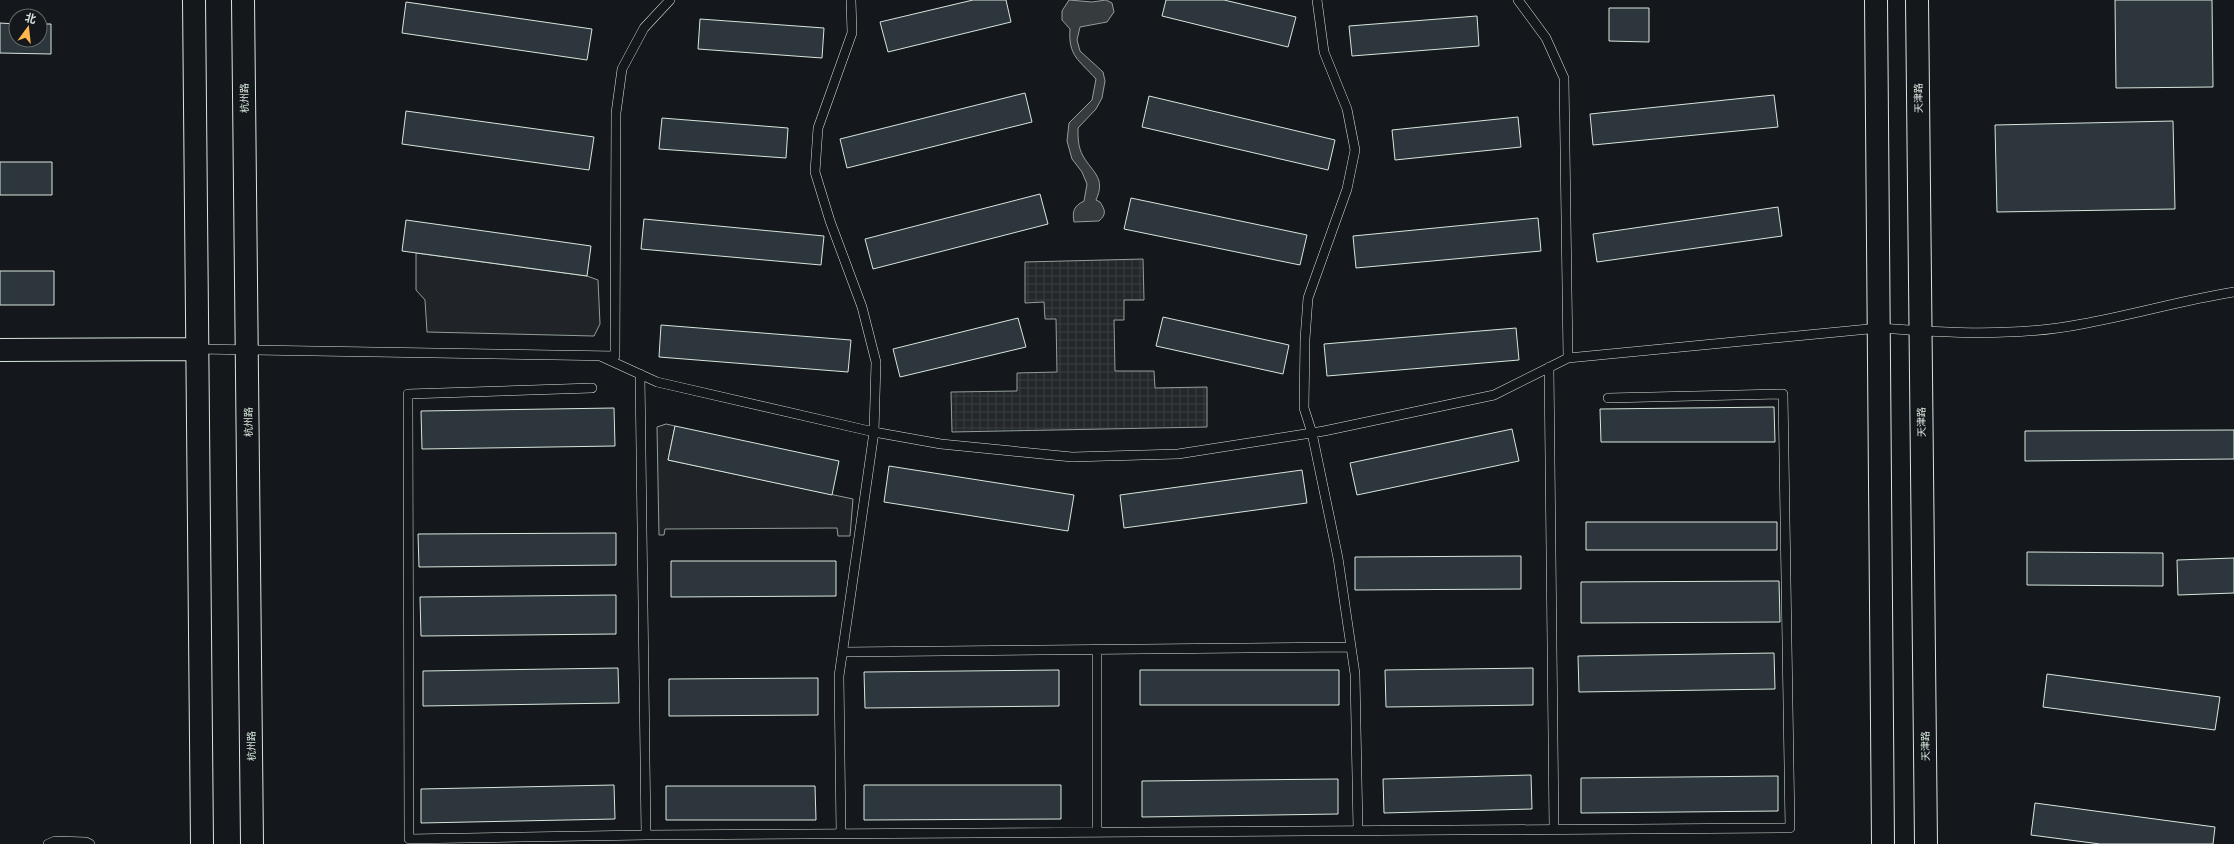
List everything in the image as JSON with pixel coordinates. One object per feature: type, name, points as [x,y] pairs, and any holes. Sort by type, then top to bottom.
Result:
[{"type":"street","points":[[194,0],[202,844]]},
{"type":"street","name":"杭州路","points":[[243,0],[252,844]]},
{"type":"street","points":[[1876,0],[1883,844]]},
{"type":"street","name":"天津路","points":[[1917,0],[1926,844]]},
{"type":"street","points":[[0,350],[197,349]]},
{"type":"lane","points":[[197,349],[615,356],[616,113],[622,69],[644,28],[670,0]]},
{"type":"lane","points":[[841,834],[839,676],[874,432],[876,362],[862,307],[830,221],[815,172],[818,128],[852,33],[851,0]]},
{"type":"lane","points":[[1317,0],[1324,52],[1347,109],[1355,150],[1347,189],[1308,298],[1305,339],[1304,408],[1312,433],[1338,558],[1355,674],[1358,830]]},
{"type":"lane","points":[[1518,0],[1546,38],[1564,78],[1568,358]]},
{"type":"lane","points":[[600,356],[657,382],[874,432],[942,444],[1072,458],[1178,454],[1312,433],[1494,396],[1568,358],[1879,328],[1920,331],[1998,333],[2081,325],[2234,292]]},
{"type":"lane","points":[[1549,367],[1554,829]]},
{"type":"lane","points":[[640,374],[646,835]]},
{"type":"lane","points":[[592,388],[408,394],[409,839],[646,835],[1790,828],[1783,394],[1608,398]]},
{"type":"lane","points":[[843,652],[1351,648]]},
{"type":"lane","points":[[1097,650],[1097,832]]},
{"type":"lane","points":[[48,844],[55,841],[86,842],[90,844]]},
{"type":"shaded area","points":[[1069,0],[1092,2],[1106,0],[1112,3],[1114,12],[1107,22],[1080,27],[1077,40],[1080,51],[1103,72],[1105,81],[1102,98],[1096,109],[1078,128],[1081,153],[1099,181],[1100,186],[1096,200],[1100,202],[1103,207],[1104,214],[1099,221],[1074,222],[1073,218],[1074,209],[1084,201],[1087,184],[1082,172],[1072,159],[1067,141],[1069,123],[1092,100],[1096,79],[1073,52],[1071,46],[1070,29],[1062,20],[1062,11]]},
{"type":"shaded area","points":[[416,253],[587,276],[598,280],[600,324],[594,336],[427,332],[425,300],[416,290]]},
{"type":"shaded area","points":[[1143,259],[1144,300],[1124,300],[1124,320],[1114,320],[1115,371],[1154,371],[1155,388],[1207,387],[1207,427],[952,432],[951,392],[1017,391],[1017,373],[1057,372],[1056,319],[1045,319],[1044,302],[1025,303],[1025,262]]},
{"type":"shaded area","points":[[666,424],[675,426],[668,460],[853,499],[850,536],[838,536],[837,528],[665,529],[664,535],[659,535],[657,427]]},
{"type":"building","points":[[973,0],[1006,0],[1011,22],[888,52],[880,22]]},
{"type":"building","points":[[1166,0],[1224,0],[1296,17],[1288,47],[1162,16]]},
{"type":"building","points":[[2115,0],[2212,0],[2213,87],[2116,88]]},
{"type":"building","points":[[406,2],[592,29],[587,60],[402,33]]},
{"type":"building","points":[[1609,8],[1649,8],[1649,42],[1609,41]]},
{"type":"building","points":[[1477,16],[1479,46],[1352,56],[1349,26]]},
{"type":"building","points":[[700,19],[824,28],[822,58],[698,49]]},
{"type":"building","points":[[0,23],[8,24],[8,48],[48,48],[48,24],[51,24],[51,54],[0,53]]},
{"type":"building","points":[[1025,93],[1032,122],[847,168],[840,139]]},
{"type":"building","points":[[1774,95],[1778,127],[1593,145],[1590,114]]},
{"type":"building","points":[[1149,96],[1335,140],[1328,170],[1142,127]]},
{"type":"building","points":[[406,111],[594,137],[589,170],[402,144]]},
{"type":"building","points":[[1518,117],[1521,147],[1395,160],[1392,130]]},
{"type":"building","points":[[662,118],[788,128],[786,158],[659,149]]},
{"type":"building","points":[[2173,121],[2175,209],[1997,212],[1995,125]]},
{"type":"building","points":[[0,162],[52,162],[52,195],[0,195]]},
{"type":"building","points":[[1040,194],[1048,224],[873,269],[865,239]]},
{"type":"building","points":[[1131,198],[1307,235],[1300,265],[1124,229]]},
{"type":"building","points":[[1778,207],[1782,236],[1597,262],[1593,234]]},
{"type":"building","points":[[1538,218],[1541,251],[1356,268],[1353,236]]},
{"type":"building","points":[[644,219],[824,236],[821,265],[641,249]]},
{"type":"building","points":[[406,220],[591,246],[587,276],[402,251]]},
{"type":"building","points":[[0,271],[54,271],[54,305],[0,305]]},
{"type":"building","points":[[1163,317],[1289,345],[1283,374],[1156,346]]},
{"type":"building","points":[[1018,318],[1026,347],[900,377],[893,349]]},
{"type":"building","points":[[661,325],[851,340],[848,372],[659,357]]},
{"type":"building","points":[[1516,328],[1519,360],[1327,376],[1324,344]]},
{"type":"building","points":[[1774,407],[1775,442],[1601,442],[1600,409]]},
{"type":"building","points":[[614,408],[615,446],[422,449],[421,411]]},
{"type":"building","points":[[675,426],[839,461],[832,495],[668,460]]},
{"type":"building","points":[[1512,429],[1519,461],[1357,495],[1350,463]]},
{"type":"building","points":[[2234,430],[2234,459],[2025,461],[2025,431]]},
{"type":"building","points":[[889,466],[1074,495],[1068,531],[884,502]]},
{"type":"building","points":[[1302,470],[1307,503],[1124,528],[1120,495]]},
{"type":"building","points":[[1586,522],[1777,522],[1777,550],[1586,550]]},
{"type":"building","points":[[616,533],[616,565],[419,567],[418,534]]},
{"type":"building","points":[[2027,552],[2163,553],[2163,586],[2027,585]]},
{"type":"building","points":[[1521,556],[1521,589],[1355,590],[1355,557]]},
{"type":"building","points":[[2234,558],[2234,593],[2178,595],[2177,560]]},
{"type":"building","points":[[671,561],[836,561],[836,596],[671,597]]},
{"type":"building","points":[[1779,581],[1780,622],[1581,623],[1581,582]]},
{"type":"building","points":[[616,595],[616,634],[421,636],[420,597]]},
{"type":"building","points":[[1774,653],[1775,689],[1579,692],[1578,656]]},
{"type":"building","points":[[618,668],[619,703],[423,706],[423,671]]},
{"type":"building","points":[[1533,668],[1533,705],[1386,707],[1385,670]]},
{"type":"building","points":[[1059,670],[1059,706],[865,708],[864,672]]},
{"type":"building","points":[[1140,670],[1339,670],[1339,705],[1140,705]]},
{"type":"building","points":[[2047,674],[2220,697],[2215,730],[2043,707]]},
{"type":"building","points":[[818,678],[818,715],[669,716],[669,679]]},
{"type":"building","points":[[1531,775],[1532,809],[1384,813],[1383,779]]},
{"type":"building","points":[[1778,776],[1778,811],[1581,813],[1581,778]]},
{"type":"building","points":[[1338,779],[1338,814],[1142,817],[1142,781]]},
{"type":"building","points":[[614,785],[615,819],[421,823],[421,789]]},
{"type":"building","points":[[864,785],[1061,785],[1061,819],[864,820]]},
{"type":"building","points":[[666,786],[815,786],[816,820],[666,820]]},
{"type":"building","points":[[2035,803],[2215,827],[2213,844],[2100,844],[2031,835]]}]
